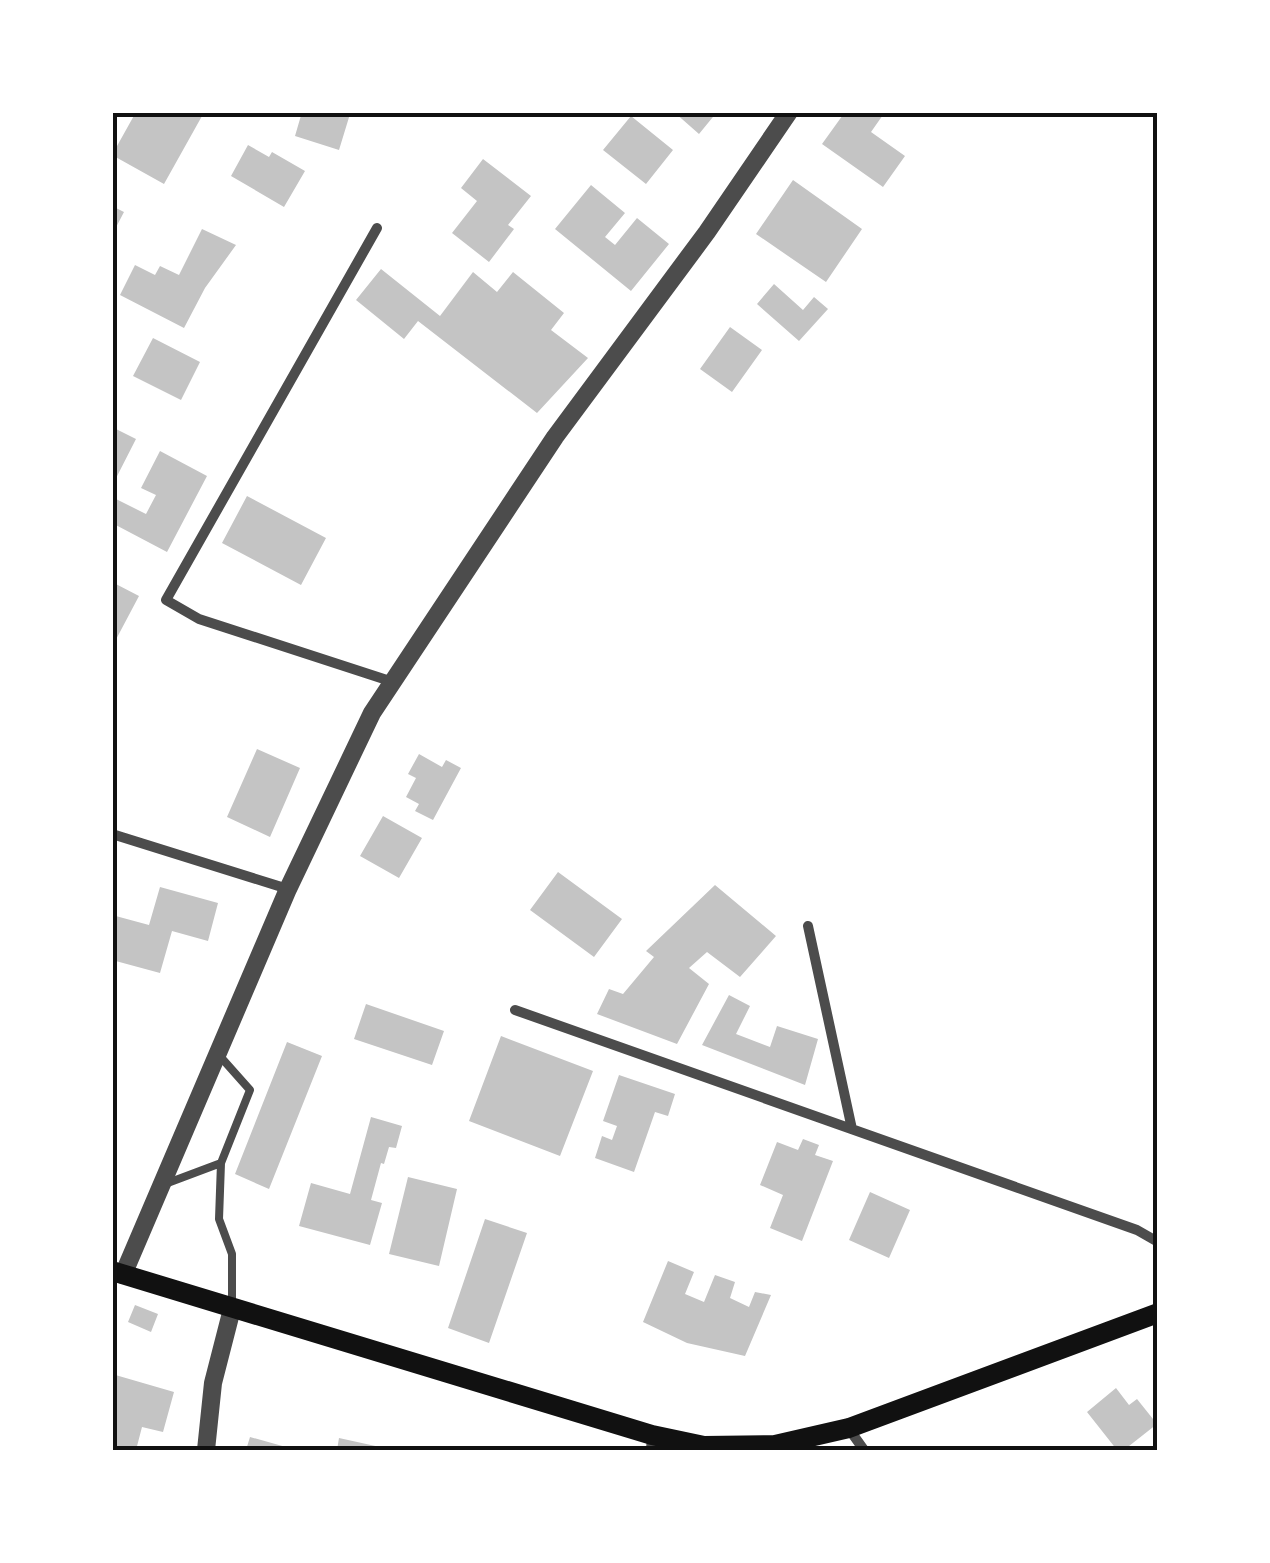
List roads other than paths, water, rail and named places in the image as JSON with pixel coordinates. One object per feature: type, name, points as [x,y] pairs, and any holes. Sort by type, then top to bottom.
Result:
[{"type":"main road","points":[[118,1273],[652,1443],[704,1446],[775,1444],[848,1428],[1158,1313]]},
{"type":"street","points":[[118,1273],[161,1186],[288,888],[390,682],[554,437],[707,232],[789,112]]},
{"type":"street","points":[[377,228],[166,600],[199,619],[390,682]]},
{"type":"street","points":[[112,834],[288,888]]},
{"type":"street","points":[[808,926],[852,1129]]},
{"type":"street","points":[[515,1010],[1137,1230],[1158,1242]]},
{"type":"street","points":[[206,1450],[213,1382],[232,1309]]},
{"type":"street","points":[[848,1428],[864,1450]]},
{"type":"lane","points":[[218,1053],[250,1090],[220,1162],[219,1219],[232,1254],[232,1309]]},
{"type":"lane","points":[[161,1186],[220,1162]]}]
